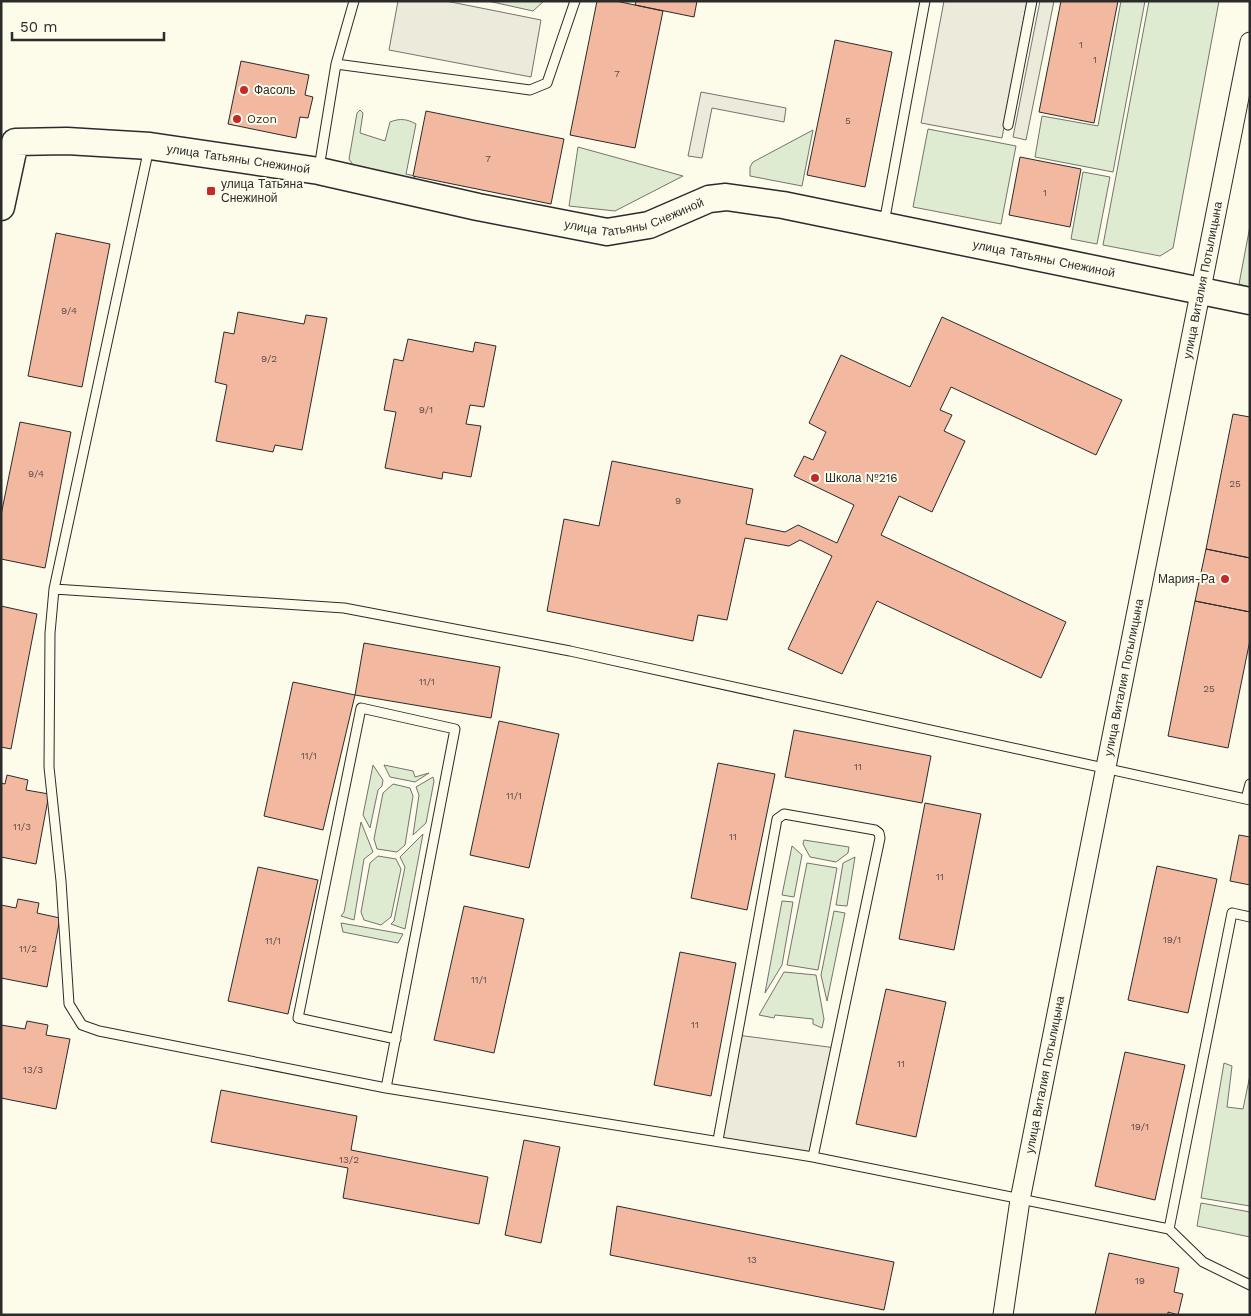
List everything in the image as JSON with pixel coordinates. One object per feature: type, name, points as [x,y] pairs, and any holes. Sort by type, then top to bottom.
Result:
[{"type":"street","name":"улица Виталия Потылицына","points":[[1003,1315],[1020,1200],[1250,42]]},
{"type":"street","name":"улица Татьяны Снежиной","points":[[1,207],[15,142],[67,141],[150,146],[319,171],[478,207],[606,232],[649,224],[709,199],[726,197],[783,205],[1250,301]]},
{"type":"lane","points":[[319,171],[336,64],[354,1]]},
{"type":"lane","points":[[336,64],[530,90],[547,83],[575,1]]},
{"type":"lane","points":[[883,225],[926,1]]},
{"type":"lane","points":[[1008,125],[1032,1]]},
{"type":"lane","points":[[150,146],[54,589],[50,633],[49,767],[61,881],[69,1004],[82,1025],[99,1031],[386,1088],[718,1140],[813,1157],[1169,1230],[1203,1262],[1250,1285]]},
{"type":"lane","points":[[54,589],[344,608],[570,651],[1248,799],[1250,784]]},
{"type":"lane","points":[[386,1088],[396,1039],[455,729],[361,708],[298,1018],[396,1039]]},
{"type":"lane","points":[[718,1140],[776,821],[784,814],[878,830],[880,838],[813,1157]]},
{"type":"lane","points":[[1169,1230],[1232,913],[1250,917]]},
{"type":"green space","points":[[488,1],[544,1],[533,11]]},
{"type":"green space","points":[[1121,1],[1145,1],[1113,172],[1035,157],[1042,116],[1098,126]]},
{"type":"green space","points":[[1149,1],[1219,1],[1173,248],[1160,256],[1103,245]]},
{"type":"green space","points":[[360,110],[363,113],[360,133],[385,141],[390,122],[403,120],[416,124],[406,174],[415,176],[413,183],[355,168],[349,159],[357,113]]},
{"type":"green space","points":[[928,129],[1016,146],[1001,224],[913,207]]},
{"type":"green space","points":[[813,130],[802,186],[750,176],[750,167],[753,162]]},
{"type":"green space","points":[[578,147],[683,176],[615,211],[569,206]]},
{"type":"green space","points":[[1083,172],[1110,177],[1097,244],[1071,239]]},
{"type":"green space","points":[[1250,226],[1250,287],[1239,284]]},
{"type":"green space","points":[[373,765],[383,780],[382,786],[378,790],[370,828],[363,815]]},
{"type":"green space","points":[[384,765],[413,771],[415,777],[429,773],[415,782],[390,777]]},
{"type":"green space","points":[[433,777],[434,781],[426,823],[413,835],[419,795],[416,787]]},
{"type":"green space","points":[[393,784],[410,788],[413,796],[405,845],[397,852],[377,849],[374,839],[383,793]]},
{"type":"green space","points":[[361,822],[373,852],[364,859],[354,920],[341,916],[344,912]]},
{"type":"green space","points":[[423,834],[405,929],[391,924],[394,921],[405,867],[400,857]]},
{"type":"green space","points":[[804,840],[849,847],[848,853],[836,862],[810,857],[803,844]]},
{"type":"green space","points":[[792,846],[802,855],[794,897],[782,895]]},
{"type":"green space","points":[[378,856],[396,859],[401,869],[391,917],[381,925],[364,920],[361,912],[370,863]]},
{"type":"green space","points":[[855,857],[847,906],[836,905],[843,863]]},
{"type":"green space","points":[[807,863],[837,868],[818,970],[787,965]]},
{"type":"green space","points":[[782,901],[793,902],[782,965],[765,993]]},
{"type":"green space","points":[[834,911],[845,913],[827,1001],[821,975]]},
{"type":"green space","points":[[341,923],[403,934],[398,943],[343,932]]},
{"type":"green space","points":[[784,972],[816,975],[824,1019],[822,1028],[813,1024],[813,1019],[775,1015],[774,1018],[759,1015]]},
{"type":"green space","points":[[1224,1063],[1232,1066],[1227,1107],[1243,1109],[1250,1075],[1250,1206],[1201,1198]]},
{"type":"green space","points":[[1201,1203],[1250,1212],[1250,1237],[1197,1226]]},
{"type":"shaded area","points":[[398,1],[446,1],[541,20],[531,77],[389,50]]},
{"type":"shaded area","points":[[944,1],[1027,1],[1002,138],[921,123]]},
{"type":"shaded area","points":[[1040,1],[1054,1],[1026,140],[1013,137]]},
{"type":"shaded area","points":[[701,92],[786,108],[784,122],[712,108],[702,158],[688,156]]},
{"type":"shaded area","points":[[737,1035],[836,1048],[813,1157],[718,1140]]},
{"type":"building","points":[[597,1],[616,1],[663,11],[635,148],[570,135]]},
{"type":"building","points":[[636,1],[697,1],[694,17],[635,5]]},
{"type":"building","points":[[1061,1],[1118,1],[1094,123],[1039,112]]},
{"type":"building","points":[[835,40],[892,52],[865,187],[807,175]]},
{"type":"building","points":[[241,61],[309,75],[305,95],[313,97],[308,118],[300,117],[296,138],[228,124]]},
{"type":"building","points":[[426,111],[564,139],[551,204],[413,176]]},
{"type":"building","points":[[1020,157],[1081,169],[1070,227],[1009,215]]},
{"type":"building","points":[[56,233],[110,244],[82,387],[28,376]]},
{"type":"building","points":[[238,312],[304,324],[306,315],[327,318],[302,450],[275,445],[273,452],[216,441],[227,385],[215,382],[224,332],[234,334]]},
{"type":"building","points":[[942,317],[1122,400],[1096,455],[951,387],[940,410],[952,415],[944,431],[965,441],[932,512],[899,496],[881,535],[1066,622],[1041,678],[877,601],[842,674],[788,649],[832,556],[800,540],[789,546],[745,538],[727,620],[698,615],[693,641],[547,611],[564,519],[599,526],[612,461],[753,489],[746,524],[785,532],[798,525],[837,543],[854,505],[794,476],[804,456],[813,460],[826,432],[809,423],[841,355],[910,387]]},
{"type":"building","points":[[408,339],[473,352],[475,342],[496,346],[484,407],[470,405],[466,424],[481,426],[471,477],[443,472],[442,479],[385,468],[396,412],[384,410],[394,359],[403,361]]},
{"type":"building","points":[[1233,414],[1250,417],[1250,558],[1206,549]]},
{"type":"building","points":[[20,422],[71,432],[45,568],[1,559],[1,515]]},
{"type":"building","name":"Мария-Ра","points":[[1206,549],[1250,558],[1250,612],[1195,601]]},
{"type":"building","points":[[1195,601],[1250,612],[1250,640],[1228,748],[1168,736]]},
{"type":"building","points":[[1,606],[37,614],[11,749],[1,747]]},
{"type":"building","points":[[364,643],[500,667],[491,718],[355,695]]},
{"type":"building","points":[[293,682],[355,695],[323,830],[264,816]]},
{"type":"building","points":[[499,721],[559,734],[529,868],[470,855]]},
{"type":"building","points":[[794,730],[931,756],[922,803],[785,777]]},
{"type":"building","points":[[718,763],[775,774],[747,910],[691,898]]},
{"type":"building","points":[[7,775],[28,780],[26,790],[49,794],[36,864],[1,857],[1,783],[5,784]]},
{"type":"building","points":[[925,803],[981,814],[954,950],[899,939]]},
{"type":"building","points":[[1239,835],[1250,837],[1250,885],[1230,881]]},
{"type":"building","points":[[1157,866],[1217,879],[1188,1013],[1128,1000]]},
{"type":"building","points":[[258,867],[318,880],[288,1014],[228,1001]]},
{"type":"building","points":[[18,899],[39,903],[37,913],[60,918],[47,987],[1,978],[1,905],[16,908]]},
{"type":"building","points":[[464,906],[524,919],[494,1053],[434,1040]]},
{"type":"building","points":[[680,952],[736,963],[711,1096],[654,1085]]},
{"type":"building","points":[[886,989],[946,1002],[916,1137],[856,1124]]},
{"type":"building","points":[[27,1021],[48,1025],[46,1035],[70,1039],[56,1109],[1,1098],[1,1025],[25,1029]]},
{"type":"building","points":[[1125,1052],[1185,1065],[1155,1200],[1095,1186]]},
{"type":"building","points":[[221,1090],[357,1116],[351,1150],[488,1177],[479,1224],[343,1198],[348,1168],[211,1142]]},
{"type":"building","points":[[524,1140],[560,1147],[541,1243],[505,1235]]},
{"type":"building","points":[[617,1206],[894,1262],[884,1310],[610,1255]]},
{"type":"building","points":[[1109,1253],[1179,1268],[1174,1292],[1183,1294],[1178,1315],[1168,1312],[1168,1315],[1095,1315]]},
{"type":"place","name":"Фасоль","points":[[244,90]]},
{"type":"place","name":"Ozon","points":[[237,119]]},
{"type":"place","name":"улица Татьяна Снежиной","points":[[211,191]]},
{"type":"place","name":"Школа №216","points":[[815,478]]},
{"type":"place","name":"Мария-Ра","points":[[1225,579]]}]
